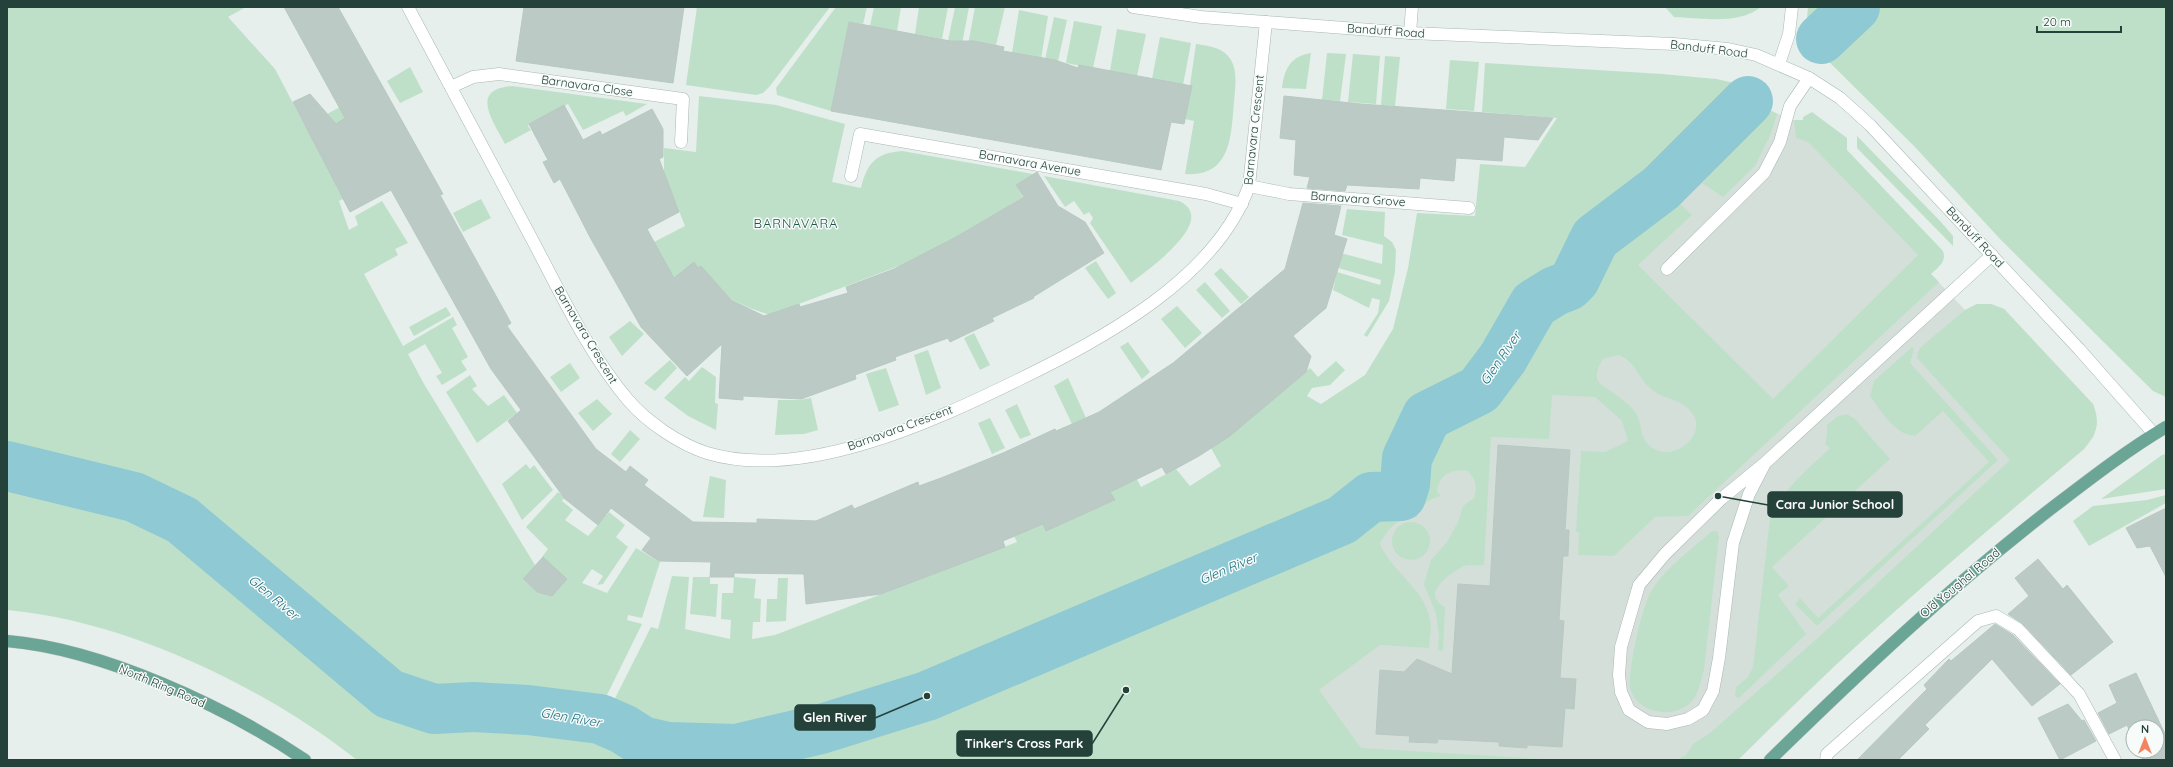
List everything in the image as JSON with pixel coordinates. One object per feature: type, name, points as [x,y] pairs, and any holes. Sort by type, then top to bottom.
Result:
[{"type":"main road","name":"Old Youghal Road","points":[[1770,760],[1837,694],[1926,611],[2014,537],[2111,463],[2166,427]]},
{"type":"main road","name":"North Ring Road","points":[[7,641],[59,649],[108,663],[166,686],[220,711],[268,736],[305,760]]},
{"type":"street","name":"Barnavara Crescent","points":[[408,7],[567,306],[602,365],[617,386],[636,408],[656,425],[681,441],[703,452],[732,458],[775,459],[814,455],[855,447],[922,423],[992,392],[1073,353],[1125,320],[1171,287],[1202,258],[1224,232],[1242,204],[1249,186],[1266,22]]},
{"type":"street","points":[[1410,33],[1412,7]]},
{"type":"street","points":[[1779,64],[1789,34],[1792,7]]},
{"type":"street","name":"Banduff Road","points":[[1138,8],[1266,22],[1410,33],[1674,44],[1728,49],[1756,55],[1779,64],[1809,78],[1840,98],[1870,125],[1992,255],[2154,434]]},
{"type":"street","name":"Barnavara Close","points":[[451,87],[473,77],[499,74],[682,99],[681,142]]},
{"type":"street","points":[[1667,269],[1764,172],[1780,142],[1790,106],[1809,78]]},
{"type":"street","name":"Barnavara Avenue","points":[[851,176],[860,134],[1206,194],[1242,204]]},
{"type":"street","name":"Barnavara Grove","points":[[1249,186],[1289,194],[1469,208]]},
{"type":"street","points":[[1765,463],[1749,494],[1733,543],[1719,658],[1712,691],[1703,710],[1688,720],[1667,724],[1648,722],[1629,710],[1621,692],[1619,675],[1621,647],[1639,585],[1665,554],[1721,499],[1765,463],[1992,255]]},
{"type":"street","points":[[1826,760],[1827,754],[1978,621],[1996,616],[2018,629],[2079,694],[2116,760]]},
{"type":"shaded area","points":[[1766,109],[1794,120],[1803,120],[1940,257],[1927,270],[1965,310],[1977,304],[1991,304],[2004,309],[2093,404],[2097,423],[2094,436],[2084,449],[1964,550],[1851,650],[1738,760],[1299,760],[1261,617],[1620,253]]},
{"type":"green space","points":[[7,7],[246,7],[228,17],[275,69],[305,126],[340,107],[354,123],[315,145],[343,199],[339,201],[349,230],[358,225],[355,216],[382,201],[408,243],[395,249],[398,255],[364,274],[403,346],[453,317],[457,325],[452,328],[468,357],[461,361],[467,370],[442,385],[436,376],[442,373],[425,344],[408,354],[424,384],[535,565],[523,580],[537,592],[552,596],[555,568],[542,557],[548,549],[526,527],[558,492],[565,497],[562,501],[573,510],[565,520],[588,536],[609,512],[625,525],[616,537],[628,547],[603,584],[597,585],[603,576],[592,569],[582,583],[607,593],[636,548],[660,562],[642,618],[628,615],[627,620],[642,624],[608,693],[588,726],[598,732],[651,627],[658,629],[672,576],[689,577],[685,629],[730,639],[731,620],[721,619],[722,593],[733,593],[734,577],[756,579],[754,598],[761,599],[760,622],[753,622],[752,639],[775,635],[1017,542],[1011,530],[997,511],[1072,519],[1114,501],[1095,460],[1121,449],[1141,487],[1176,469],[1190,486],[1221,466],[1211,448],[1310,368],[1318,377],[1336,361],[1345,370],[1330,385],[1312,388],[1307,396],[1321,404],[1365,375],[1393,329],[1408,268],[1417,213],[1475,216],[1480,164],[1525,167],[1557,118],[1482,112],[1485,63],[1662,74],[1716,79],[1744,85],[1756,104],[1759,116],[1675,199],[1692,215],[1638,265],[1773,399],[1918,255],[1808,142],[1796,138],[1794,120],[1803,120],[1803,117],[1812,112],[1847,138],[1847,150],[1943,251],[1944,255],[1941,264],[1931,274],[1939,282],[1688,516],[1655,517],[1614,556],[1578,555],[1579,532],[1576,532],[1581,451],[1605,452],[1628,441],[1622,421],[1595,397],[1552,395],[1549,439],[1491,437],[1484,565],[1462,567],[1444,580],[1436,591],[1435,597],[1438,602],[1445,607],[1443,651],[1438,650],[1439,635],[1436,614],[1424,584],[1431,560],[1447,542],[1458,522],[1463,506],[1474,498],[1476,489],[1474,479],[1468,471],[1452,472],[1444,476],[1437,491],[1441,496],[1426,503],[1417,517],[1399,522],[1391,528],[1380,543],[1391,562],[1415,589],[1427,609],[1431,623],[1429,648],[1380,645],[1319,690],[1361,748],[1558,760],[357,760],[320,733],[279,707],[192,661],[146,643],[99,628],[53,617],[7,610]],"holes":[[[1618,355],[1624,357],[1651,389],[1656,393],[1683,404],[1692,413],[1696,422],[1696,430],[1692,438],[1685,445],[1677,450],[1667,452],[1658,451],[1649,445],[1644,438],[1639,419],[1634,410],[1627,403],[1604,387],[1597,379],[1599,367],[1603,359]]]},
{"type":"green space","points":[[697,7],[830,7],[770,86],[763,93],[756,95],[686,85]]},
{"type":"green space","points":[[836,7],[867,7],[863,24],[849,22],[831,111],[777,95],[776,88]]},
{"type":"green space","points":[[874,7],[901,7],[897,31],[870,26]]},
{"type":"green space","points":[[919,7],[948,7],[942,39],[915,34]]},
{"type":"green space","points":[[955,7],[969,7],[962,44],[948,41]]},
{"type":"green space","points":[[975,7],[1005,7],[996,45],[984,43],[983,47],[968,45]]},
{"type":"green space","points":[[1665,7],[1761,7],[1752,13],[1742,16],[1707,19],[1674,17]]},
{"type":"green space","points":[[1808,7],[2166,7],[2166,397],[2153,391],[2001,240],[1914,146],[1819,52],[1809,36],[1807,26]]},
{"type":"green space","points":[[1019,10],[1048,16],[1041,59],[1012,53]]},
{"type":"green space","points":[[1054,17],[1067,20],[1058,61],[1045,60]]},
{"type":"green space","points":[[1074,21],[1102,26],[1093,68],[1066,63]]},
{"type":"green space","points":[[1117,29],[1146,34],[1137,76],[1110,71]]},
{"type":"green space","points":[[1160,37],[1191,43],[1183,85],[1152,79]]},
{"type":"green space","points":[[1196,44],[1215,48],[1224,52],[1231,60],[1235,70],[1236,81],[1232,128],[1226,152],[1220,162],[1212,169],[1200,173],[1185,174],[1194,121],[1185,119]]},
{"type":"green space","points":[[1311,53],[1306,89],[1282,88],[1287,69],[1290,64],[1298,57]]},
{"type":"green space","points":[[1327,53],[1346,54],[1340,101],[1322,100]]},
{"type":"green space","points":[[1353,54],[1380,56],[1376,104],[1348,102]]},
{"type":"green space","points":[[1385,56],[1400,57],[1395,106],[1381,105]]},
{"type":"green space","points":[[1450,60],[1479,62],[1474,111],[1446,109]]},
{"type":"green space","points":[[410,67],[423,92],[400,103],[387,81]]},
{"type":"green space","points":[[512,86],[647,104],[626,116],[623,111],[583,130],[568,104],[529,124],[528,126],[531,130],[505,144],[491,116],[488,108],[488,100],[491,93],[499,88]]},
{"type":"green space","points":[[699,96],[776,105],[845,124],[832,182],[861,188],[866,172],[874,161],[885,154],[902,151],[1033,174],[1032,182],[1016,185],[1023,197],[957,237],[904,264],[770,315],[728,298],[676,286],[654,242],[685,226],[664,173],[664,148],[696,152]]},
{"type":"green space","points":[[1772,111],[1777,114],[1770,136],[1755,166],[1723,197],[1702,183]]},
{"type":"green space","points":[[1857,136],[1941,222],[1953,236],[1953,246],[1857,148]]},
{"type":"green space","points":[[1044,176],[1179,201],[1189,209],[1191,220],[1186,232],[1176,244],[1164,256],[1131,283],[1090,223],[1093,218],[1089,212],[1084,215],[1074,201],[1065,207]]},
{"type":"green space","points":[[481,199],[491,218],[463,232],[453,213]]},
{"type":"green space","points":[[1347,209],[1385,212],[1384,236],[1392,242],[1396,250],[1395,272],[1389,301],[1367,337],[1364,335],[1378,313],[1380,300],[1372,298],[1369,308],[1333,290],[1337,272],[1380,285],[1381,280],[1338,268],[1337,252],[1382,264],[1383,245],[1342,235]]},
{"type":"green space","points":[[1096,261],[1116,293],[1108,299],[1085,268]]},
{"type":"green space","points":[[1221,268],[1249,297],[1241,304],[1214,274]]},
{"type":"green space","points":[[1205,282],[1230,311],[1222,318],[1196,290]]},
{"type":"green space","points":[[1977,304],[1991,304],[2004,309],[2093,404],[2097,417],[2097,423],[2092,438],[2084,449],[1907,600],[1864,639],[1738,760],[1677,760],[1686,755],[1693,744],[1710,733],[1830,627],[2010,460],[1917,358],[1921,347],[1965,310]]},
{"type":"green space","points":[[1177,306],[1202,333],[1185,348],[1161,319]]},
{"type":"green space","points":[[446,307],[451,315],[414,336],[409,327]]},
{"type":"green space","points":[[630,321],[644,334],[622,356],[609,337]]},
{"type":"green space","points":[[974,333],[990,365],[980,370],[964,338]]},
{"type":"green space","points":[[1128,342],[1150,372],[1142,379],[1120,347]]},
{"type":"green space","points":[[1912,347],[1914,349],[1910,363],[1998,460],[1817,626],[1795,604],[1800,598],[1818,618],[1989,462],[1943,411],[1915,436],[1908,435],[1895,427],[1889,421],[1870,396],[1874,381]]},
{"type":"green space","points":[[928,350],[941,388],[926,395],[914,355]]},
{"type":"green space","points":[[670,360],[677,368],[655,391],[644,383]]},
{"type":"green space","points":[[570,363],[580,378],[561,392],[550,377]]},
{"type":"green space","points":[[702,367],[716,377],[715,403],[718,404],[716,430],[688,416],[664,398],[685,377],[689,381]]},
{"type":"green space","points":[[886,368],[899,405],[879,412],[866,374]]},
{"type":"green space","points":[[470,375],[477,386],[472,389],[488,406],[504,395],[517,413],[477,443],[446,392]]},
{"type":"green space","points":[[1068,378],[1086,418],[1072,424],[1054,386]]},
{"type":"green space","points":[[811,398],[818,430],[804,434],[775,435],[778,400],[799,400]]},
{"type":"green space","points":[[597,399],[612,414],[593,431],[578,413]]},
{"type":"green space","points":[[1017,404],[1031,435],[1020,439],[1005,410]]},
{"type":"green space","points":[[1847,414],[1855,419],[1890,459],[1772,567],[1789,586],[1778,595],[1806,634],[1739,698],[1735,696],[1736,687],[1748,677],[1753,667],[1770,518],[1775,508],[1789,489],[1804,472],[1830,448],[1825,444],[1827,425],[1838,416]]},
{"type":"green space","points":[[990,418],[1005,448],[992,454],[978,423]]},
{"type":"green space","points":[[630,430],[640,439],[620,462],[611,454]]},
{"type":"green space","points":[[2166,454],[2166,489],[2101,499],[2162,455]]},
{"type":"green space","points":[[526,464],[530,469],[534,465],[553,490],[522,520],[502,484]]},
{"type":"green space","points":[[710,476],[726,480],[724,518],[703,517]]},
{"type":"green space","points":[[2166,495],[2166,503],[2089,546],[2073,521],[2093,506],[2147,500]]},
{"type":"green space","points":[[1407,522],[1415,522],[1425,527],[1429,534],[1429,548],[1425,555],[1415,560],[1407,560],[1397,555],[1395,552],[1392,545],[1392,537],[1397,527],[1400,525]]},
{"type":"green space","points":[[1712,531],[1717,531],[1719,536],[1704,670],[1700,686],[1692,701],[1685,707],[1668,712],[1659,712],[1642,705],[1631,691],[1631,670],[1640,622],[1649,596],[1659,580],[1681,558]]},
{"type":"green space","points":[[693,577],[710,577],[710,584],[718,584],[716,617],[690,614]]},
{"type":"green space","points":[[778,578],[788,578],[786,621],[766,622],[767,599],[777,599]]},
{"type":"building","points":[[284,7],[338,7],[443,194],[440,195],[511,323],[507,326],[596,449],[626,472],[630,466],[648,480],[644,485],[693,522],[757,523],[757,519],[816,521],[852,505],[854,509],[918,482],[919,486],[941,478],[1003,453],[1055,429],[1056,431],[1077,422],[1099,412],[1173,363],[1285,269],[1303,203],[1341,206],[1334,235],[1347,239],[1326,308],[1293,336],[1311,356],[1306,372],[1230,436],[1199,456],[1166,474],[1162,467],[1110,492],[1115,500],[1046,531],[1043,524],[1003,541],[1005,547],[881,594],[806,604],[804,574],[734,573],[734,577],[710,577],[711,562],[659,561],[642,550],[651,538],[611,508],[598,525],[565,499],[508,421],[521,410],[491,369],[391,190],[350,212],[293,102],[310,94],[336,124],[345,118]]},
{"type":"building","points":[[524,7],[684,7],[673,83],[516,61]]},
{"type":"building","points":[[849,22],[950,41],[974,41],[1004,47],[1003,51],[1055,60],[1078,68],[1079,65],[1192,86],[1184,124],[1171,122],[1161,170],[831,111]]},
{"type":"building","points":[[1284,96],[1361,104],[1553,118],[1538,140],[1504,137],[1502,161],[1456,158],[1454,181],[1420,178],[1419,189],[1347,185],[1345,191],[1307,188],[1310,177],[1294,175],[1296,140],[1280,138]]},
{"type":"building","points":[[564,105],[583,140],[600,131],[602,135],[652,109],[663,129],[663,157],[659,159],[679,212],[647,229],[674,278],[694,262],[698,268],[701,266],[731,300],[764,316],[799,304],[800,307],[848,293],[846,287],[894,269],[956,237],[1024,197],[1016,185],[1037,172],[1058,206],[1085,222],[1104,253],[1033,297],[1034,298],[992,318],[994,321],[950,342],[948,338],[895,357],[896,360],[855,375],[856,379],[801,399],[743,396],[743,400],[719,398],[722,344],[687,376],[641,327],[591,239],[560,179],[554,183],[543,162],[548,160],[529,124]]},
{"type":"building","points":[[1498,445],[1570,450],[1565,530],[1569,530],[1568,556],[1563,556],[1559,620],[1564,621],[1560,678],[1576,679],[1574,709],[1565,708],[1562,747],[1527,745],[1527,748],[1499,746],[1499,742],[1438,739],[1437,743],[1409,742],[1410,736],[1376,734],[1380,670],[1404,672],[1417,659],[1452,674],[1458,584],[1490,586]]},
{"type":"building","points":[[2166,508],[2166,577],[2150,546],[2137,548],[2126,528]]},
{"type":"building","points":[[543,557],[567,579],[552,596],[537,592],[523,579]]},
{"type":"building","points":[[2038,559],[2063,589],[2067,585],[2113,642],[2071,675],[2023,624],[2008,614],[2029,596],[2015,578]]},
{"type":"building","points":[[1995,624],[2013,635],[2060,684],[2032,706],[1992,659],[1925,725],[1929,729],[1898,760],[1857,760],[1927,689],[1924,685],[1949,659],[1951,661]]},
{"type":"building","points":[[2136,673],[2158,719],[2125,719],[2125,726],[2109,734],[2098,713],[2117,703],[2109,685]]},
{"type":"building","points":[[2068,704],[2082,721],[2084,720],[2096,741],[2060,760],[2038,718]]},
{"type":"building","points":[[2165,734],[2166,760],[2143,760],[2165,759]]},
{"type":"waterway","name":"Glen River","points":[[1821,39],[1855,7]]},
{"type":"waterway","name":"Glen River","points":[[7,466],[134,497],[182,520],[389,694],[434,709],[473,707],[528,710],[600,719],[623,729],[642,741],[668,747],[736,749],[821,729],[927,696],[1342,520],[1371,497],[1401,496],[1405,484],[1407,458],[1427,416],[1479,390],[1503,358],[1534,304],[1555,291],[1568,286],[1575,279],[1595,238],[1661,188],[1748,101]]},
{"type":"place","name":"Cara Junior School","points":[[1718,496]]},
{"type":"place","name":"Tinker's Cross Park","points":[[1126,690]]},
{"type":"place","name":"Glen River","points":[[927,696]]},
{"type":"district","name":"BARNAVARA","points":[[796,223]]}]
